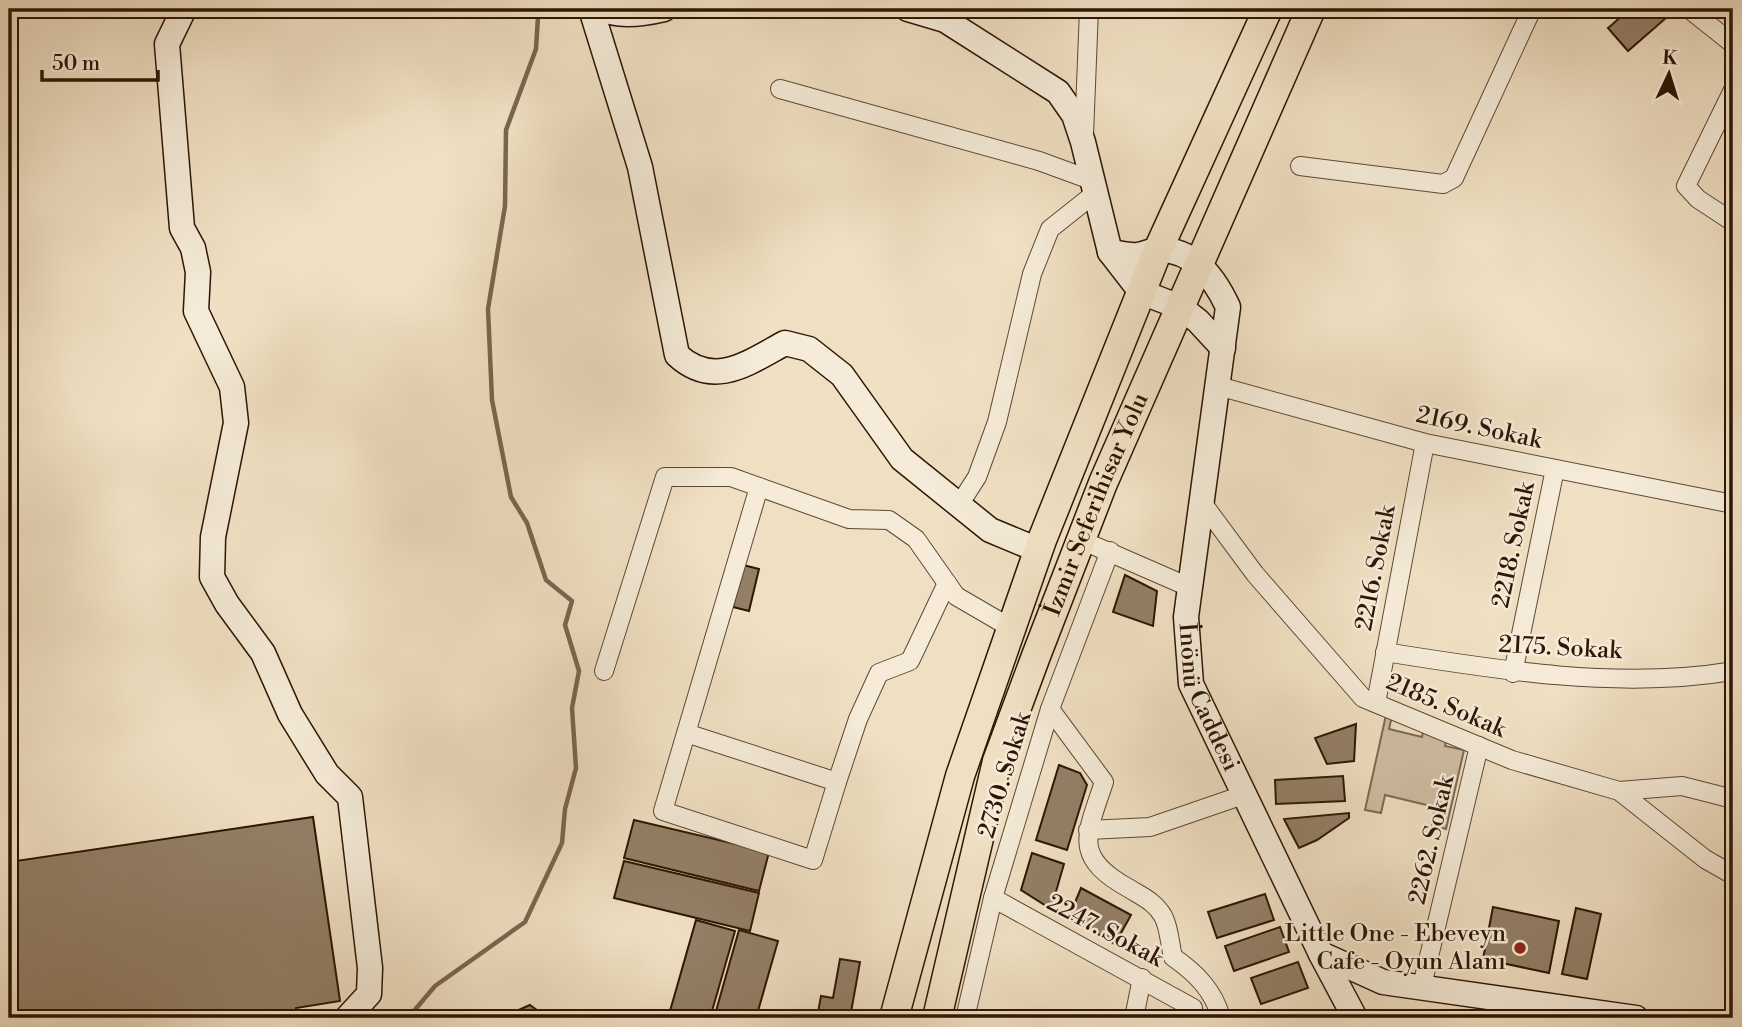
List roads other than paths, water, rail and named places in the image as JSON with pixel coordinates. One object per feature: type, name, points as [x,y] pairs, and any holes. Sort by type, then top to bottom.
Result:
[{"type":"main road","name":"İzmir Seferihisar Yolu","points":[[894,1018],[960,776],[1038,550],[1158,250],[1268,9]]},
{"type":"main road","name":"İzmir Seferihisar Yolu","points":[[937,1018],[997,761],[1081,540],[1311,9]]},
{"type":"street","points":[[184,9],[167,44],[182,228],[193,248],[198,272],[196,311],[232,387],[236,423],[213,537],[212,577],[227,604],[263,653],[290,714],[327,774],[350,797],[370,968],[369,994],[346,1018]]},
{"type":"street","points":[[591,9],[640,167],[677,355],[692,368],[733,372],[785,343],[809,349],[842,375],[902,459],[990,530],[1038,550]]},
{"type":"street","points":[[603,9],[609,12],[646,13],[664,9]]},
{"type":"street","points":[[908,9],[945,20],[1058,92],[1074,116],[1083,142],[1110,253],[1141,292],[1180,307],[1198,321],[1223,348]]},
{"type":"street","points":[[1083,142],[1090,9]]},
{"type":"street","points":[[1300,166],[1443,184],[1454,178],[1532,9]]},
{"type":"street","points":[[1689,9],[1733,44]]},
{"type":"street","points":[[780,89],[1039,161],[1092,187]]},
{"type":"street","points":[[1733,90],[1686,186],[1698,199],[1733,222]]},
{"type":"street","points":[[960,505],[977,477],[997,422],[1032,274],[1050,229],[1092,187]]},
{"type":"street","points":[[1110,253],[1136,255],[1158,250],[1181,253],[1199,265]]},
{"type":"street","name":"İnönü Caddesi","points":[[1199,265],[1218,285],[1228,307],[1185,617],[1191,684],[1321,954],[1355,1018]]},
{"type":"street","name":"2169. Sokak","points":[[1218,386],[1425,443],[1733,504]]},
{"type":"street","name":"2216. Sokak","points":[[1376,703],[1425,443]]},
{"type":"street","name":"2218. Sokak","points":[[1513,673],[1555,469]]},
{"type":"street","points":[[604,671],[665,477],[730,477],[849,519],[889,520],[916,539],[956,596],[1012,628]]},
{"type":"street","points":[[758,487],[663,811],[813,860],[858,719],[879,673],[909,661],[947,583]]},
{"type":"street","name":"2185. Sokak","points":[[1201,501],[1264,584],[1363,698],[1512,760],[1619,791],[1705,859],[1733,874]]},
{"type":"street","points":[[1081,540],[1189,587]]},
{"type":"street","name":"2730. Sokak","points":[[965,1018],[993,898],[1050,709],[1110,551]]},
{"type":"street","name":"2175. Sokak","points":[[1385,652],[1513,673],[1686,679],[1733,671]]},
{"type":"street","points":[[1050,709],[1104,782],[1088,830],[1088,850],[1104,875],[1152,902],[1164,918],[1173,957],[1191,970],[1207,988],[1217,1003],[1221,1018]]},
{"type":"street","points":[[686,733],[837,782]]},
{"type":"street","name":"2262. Sokak","points":[[1422,986],[1479,746]]},
{"type":"street","points":[[1619,791],[1682,786],[1733,799]]},
{"type":"street","points":[[1088,830],[1150,827],[1246,794]]},
{"type":"street","name":"2247. Sokak","points":[[993,898],[1194,1008]]},
{"type":"street","points":[[1321,954],[1382,982],[1422,986],[1525,1010],[1636,1018]]},
{"type":"street","points":[[1134,1018],[1142,978]]},
{"type":"street","points":[[1355,1018],[1382,982]]},
{"type":"waterway","points":[[408,1018],[435,986],[525,922],[562,843],[565,809],[576,768],[572,708],[579,671],[565,625],[572,601],[546,580],[527,523],[511,497],[492,400],[488,309],[505,206],[506,130],[536,49],[538,17],[533,9]]},
{"type":"place","name":"Little One - Ebeveyn Cafe - Oyun Alanı","points":[[1520,948]]}]
